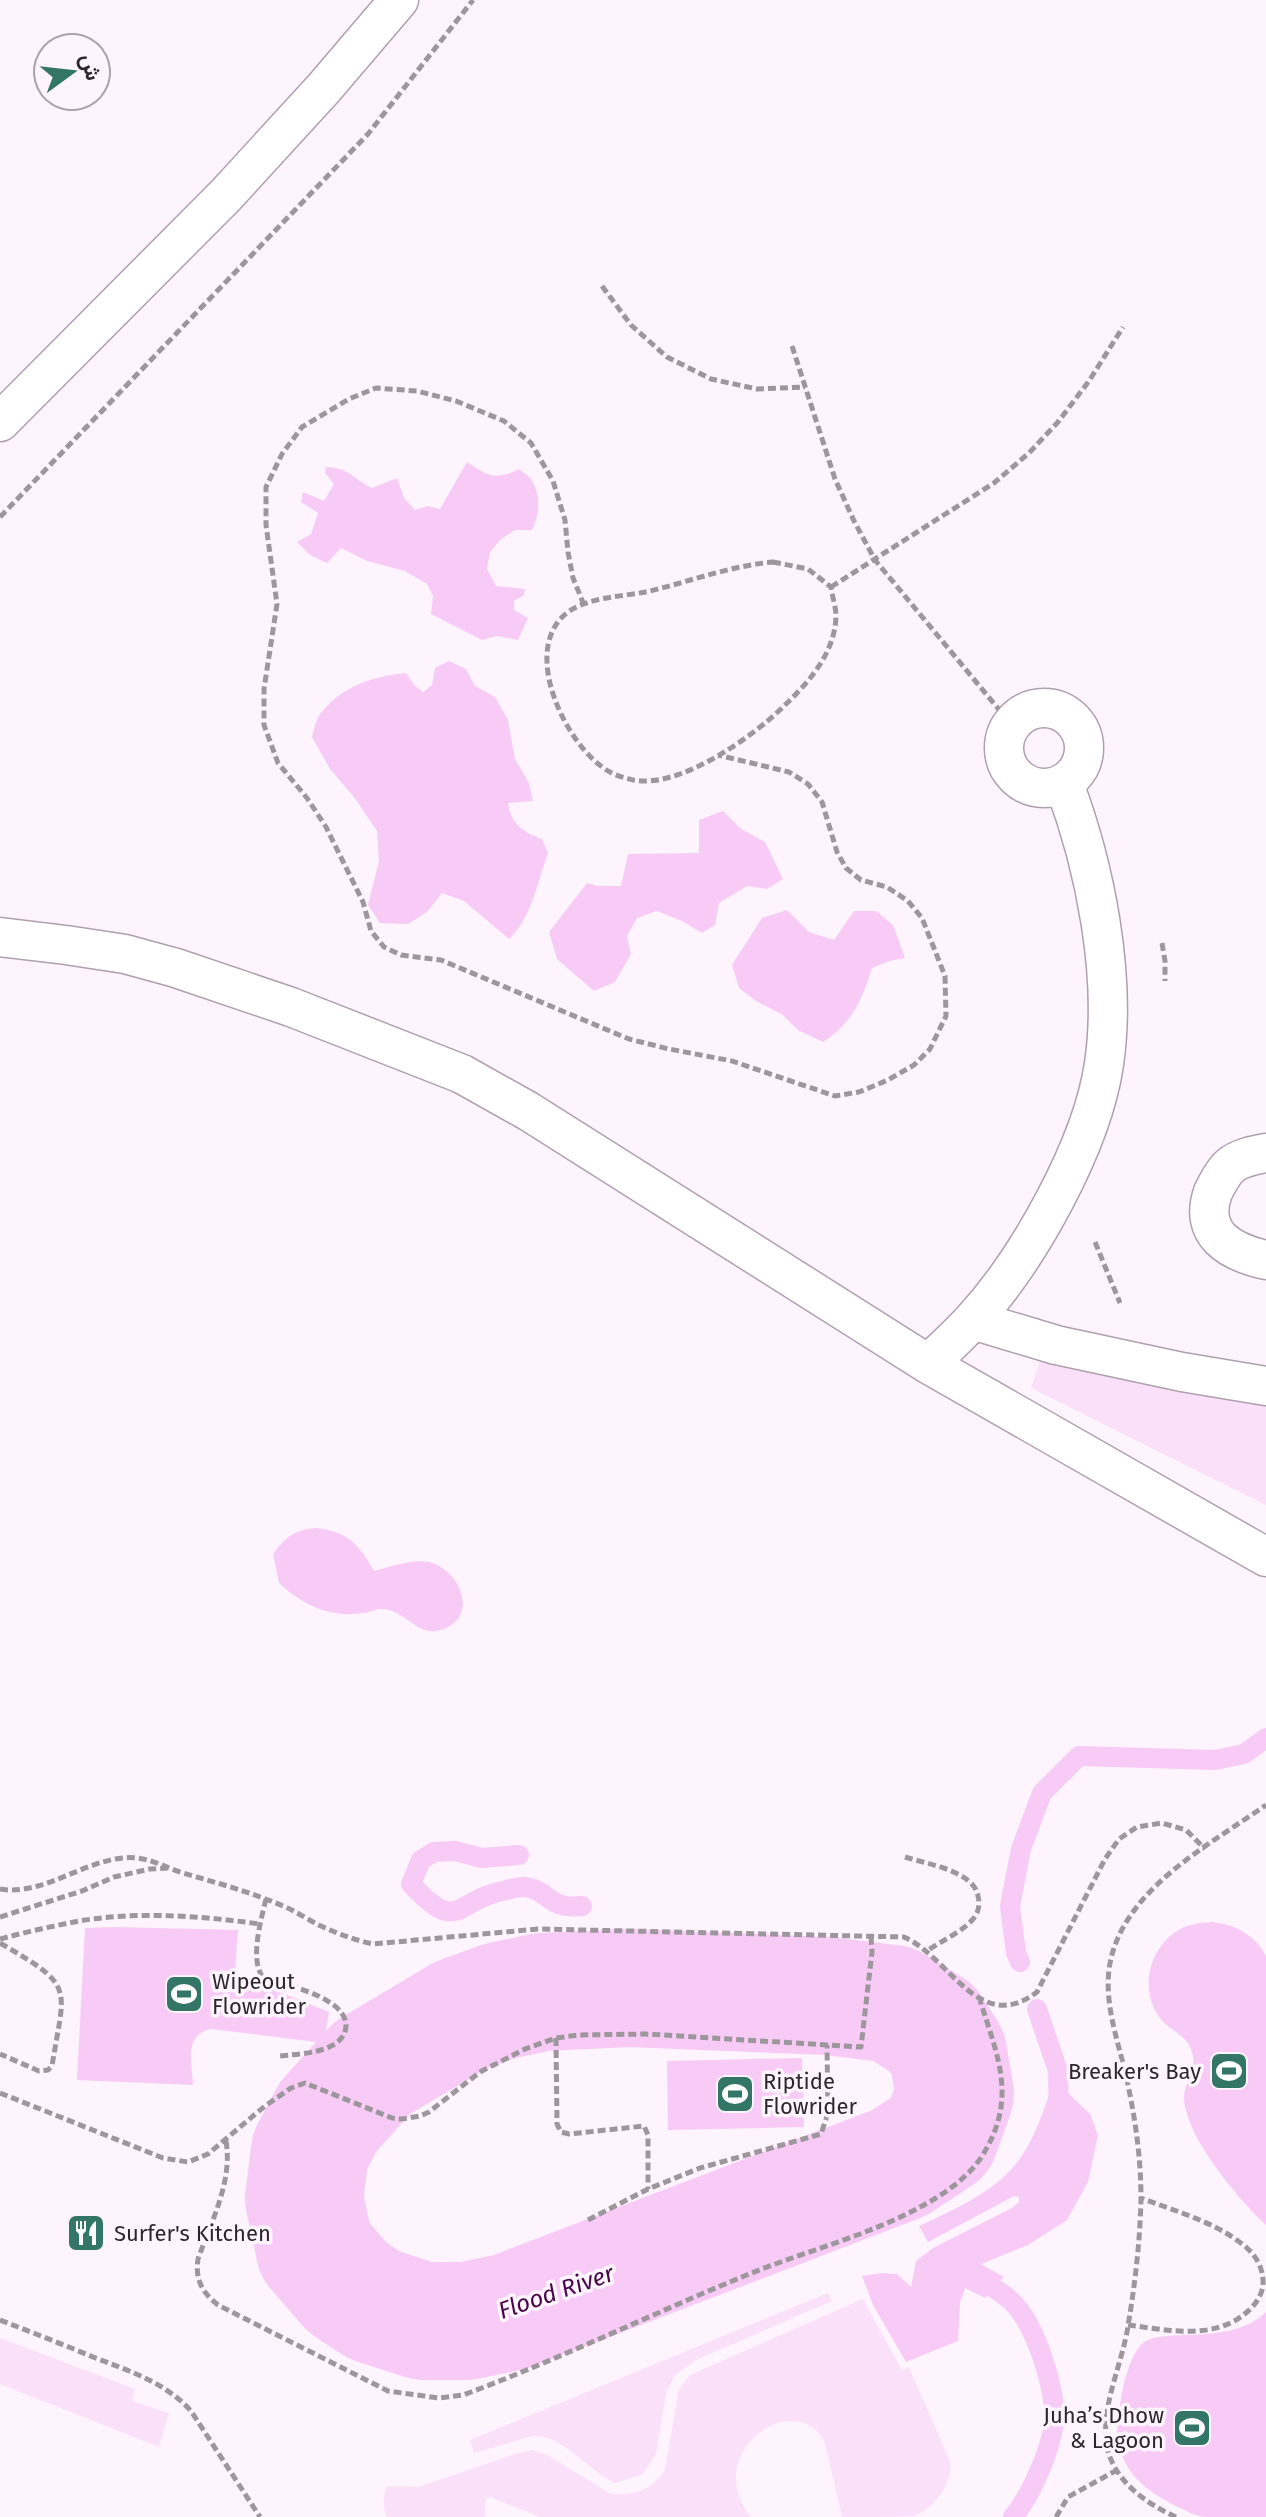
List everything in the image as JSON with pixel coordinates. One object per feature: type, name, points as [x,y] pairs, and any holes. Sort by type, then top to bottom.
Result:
[{"type":"lane","points":[[0,422],[226,195],[399,0]]},
{"type":"lane","points":[[1047,707],[1066,713],[1081,729],[1085,749],[1079,769],[1064,784],[1042,788],[1021,782],[1007,766],[1004,744],[1011,724],[1026,711],[1047,707]]},
{"type":"lane","points":[[928,1364],[973,1320],[1025,1250],[1067,1178],[1092,1117],[1104,1065],[1108,1014],[1106,966],[1086,853],[1064,784]]},
{"type":"lane","points":[[0,937],[125,954],[176,968],[291,1007],[462,1074],[528,1111],[928,1364],[1266,1557]]},
{"type":"lane","points":[[1266,1153],[1231,1165],[1216,1185],[1208,1208],[1216,1235],[1249,1256],[1266,1260]]},
{"type":"lane","points":[[973,1320],[1056,1345],[1266,1386]]},
{"type":"path","points":[[0,517],[368,134],[473,0]]},
{"type":"path","points":[[602,286],[631,325],[667,357],[711,379],[757,389],[805,387]]},
{"type":"path","points":[[831,587],[994,483],[1029,453],[1058,422],[1089,381],[1123,327]]},
{"type":"path","points":[[792,346],[835,479],[875,560],[1011,724]]},
{"type":"path","points":[[584,605],[573,578],[565,520],[553,481],[531,443],[504,421],[456,401],[417,391],[376,388],[349,399],[302,427],[282,454],[266,487],[266,525],[277,604],[264,689],[264,725],[278,763],[307,798],[333,841],[363,902],[371,931],[384,947],[401,955],[441,960],[629,1039],[732,1061],[835,1096],[859,1092],[914,1065],[930,1049],[946,1016],[945,976],[922,918],[908,901],[887,887],[861,880],[846,868],[837,852],[822,802],[808,784],[789,772],[718,755]]},
{"type":"path","points":[[773,562],[808,569],[831,587],[836,616],[829,651],[806,685],[735,746],[699,765],[667,777],[636,780],[610,772],[586,752],[568,727],[554,699],[547,674],[547,647],[557,623],[569,612],[584,605],[745,565],[773,562]]},
{"type":"path","points":[[1176,2517],[1156,2508],[1135,2492],[1117,2470],[1106,2439],[1108,2412],[1128,2325],[1139,2246],[1141,2198],[1138,2140],[1109,2003],[1108,1975],[1113,1949],[1142,1899],[1168,1875],[1266,1805]]},
{"type":"path","points":[[0,1889],[47,1883],[113,1860],[132,1857],[152,1860],[266,1899],[347,1938],[373,1944],[538,1929],[904,1937],[927,1951],[979,1999],[998,2007],[1020,2003],[1037,1992],[1105,1859],[1119,1839],[1137,1827],[1162,1823],[1186,1830],[1205,1849]]},
{"type":"path","points":[[905,1857],[967,1878],[976,1886],[980,1900],[971,1922],[927,1951]]},
{"type":"path","points":[[0,1917],[82,1891],[114,1877],[170,1868]]},
{"type":"path","points":[[266,1899],[256,1965],[262,1976],[325,1999],[344,2016],[346,2025],[343,2039],[334,2045],[279,2056]]},
{"type":"path","points":[[0,1941],[81,1921],[118,1917],[184,1917],[260,1924]]},
{"type":"path","points":[[0,2093],[176,2161],[188,2162],[226,2141],[265,2106],[291,2088],[305,2083],[392,2118],[420,2116],[480,2072],[525,2049],[556,2038],[646,2034],[861,2047],[872,1952],[871,1936]]},
{"type":"path","points":[[0,1941],[53,1978],[60,1986],[63,2006],[52,2066],[48,2070],[39,2071],[0,2054]]},
{"type":"path","points":[[226,2141],[229,2154],[225,2183],[198,2259],[199,2283],[205,2295],[218,2305],[388,2391],[439,2398],[463,2395],[744,2276],[882,2224],[921,2207],[964,2178],[981,2158],[996,2129],[1003,2100],[1000,2069],[979,1999]]},
{"type":"path","points":[[556,2038],[557,2124],[561,2132],[569,2134],[644,2126],[648,2135],[648,2189]]},
{"type":"path","points":[[588,2220],[648,2189],[700,2168],[821,2134],[828,2113],[827,2045]]},
{"type":"path","points":[[1128,2325],[1188,2331],[1216,2329],[1242,2317],[1262,2293],[1263,2278],[1259,2263],[1249,2249],[1198,2220],[1141,2198]]},
{"type":"path","points":[[0,2320],[158,2384],[180,2398],[260,2517]]},
{"type":"path","points":[[1056,2517],[1068,2497],[1117,2470]]},
{"type":"shaded area","points":[[467,462],[480,471],[498,476],[519,469],[530,478],[536,490],[538,511],[532,530],[515,530],[500,540],[490,552],[487,569],[496,586],[525,589],[524,595],[514,601],[514,610],[528,618],[518,640],[497,636],[482,640],[431,614],[433,596],[427,584],[405,571],[367,561],[341,548],[327,563],[310,555],[297,542],[311,534],[318,513],[301,502],[303,492],[324,501],[334,484],[325,473],[326,467],[346,471],[372,488],[397,478],[404,498],[415,510],[428,506],[440,509]]},
{"type":"shaded area","points":[[449,661],[466,669],[475,686],[495,697],[508,720],[515,759],[529,783],[533,801],[508,803],[510,810],[519,826],[542,839],[548,853],[528,910],[509,939],[464,901],[442,893],[427,912],[408,924],[380,923],[368,905],[379,861],[377,831],[330,769],[312,737],[321,713],[349,689],[371,680],[406,673],[423,692],[432,685],[435,668]]},
{"type":"shaded area","points":[[723,811],[741,829],[765,842],[783,879],[767,889],[747,886],[719,903],[715,925],[702,933],[657,911],[637,918],[627,936],[631,954],[615,982],[594,991],[557,959],[549,932],[587,883],[621,886],[628,854],[699,853],[699,820]]},
{"type":"shaded area","points":[[787,910],[809,932],[834,940],[854,911],[876,911],[893,925],[905,958],[872,968],[855,1010],[823,1042],[798,1030],[783,1015],[739,988],[732,965],[762,918]]},
{"type":"shaded area","points":[[1041,1358],[1266,1403],[1266,1505],[1031,1388]]},
{"type":"shaded area","points":[[315,1528],[336,1532],[351,1540],[374,1571],[416,1562],[429,1562],[441,1567],[451,1575],[462,1597],[458,1618],[450,1626],[429,1631],[388,1609],[339,1614],[297,1598],[279,1583],[273,1554],[291,1535]]},
{"type":"shaded area","name":"Breaker's Bay","points":[[1212,1922],[1244,1932],[1266,1956],[1266,2225],[1229,2184],[1194,2131],[1184,2099],[1192,2072],[1192,2052],[1186,2041],[1159,2017],[1150,1994],[1150,1971],[1167,1939],[1185,1927]]},
{"type":"shaded area","name":"Wipeout Flowrider","points":[[85,1928],[238,1930],[235,1971],[329,2012],[324,2043],[212,2029],[203,2032],[193,2043],[193,2085],[77,2080]]},
{"type":"shaded area","name":"Riptide Flowrider","points":[[802,2058],[804,2127],[668,2130],[667,2061]]},
{"type":"shaded area","points":[[1051,2089],[1066,2091],[1090,2114],[1098,2135],[1088,2182],[1067,2220],[1028,2245],[981,2264],[1004,2277],[985,2298],[965,2288],[960,2303],[958,2341],[906,2362],[873,2305],[862,2276],[897,2274],[911,2287],[916,2261],[933,2248],[1019,2202],[1019,2197],[1014,2196],[928,2242],[919,2226],[975,2198],[1011,2169],[1030,2141]]},
{"type":"shaded area","points":[[828,2293],[832,2301],[696,2360],[675,2375],[666,2394],[656,2454],[643,2474],[615,2483],[565,2447],[544,2437],[533,2436],[474,2453],[470,2440]]},
{"type":"shaded area","points":[[863,2299],[902,2370],[909,2367],[950,2461],[949,2478],[941,2494],[929,2507],[914,2516],[842,2517],[825,2443],[812,2427],[795,2421],[776,2424],[758,2434],[744,2449],[737,2469],[738,2492],[751,2517],[540,2517],[490,2497],[486,2499],[485,2517],[387,2517],[384,2501],[388,2486],[418,2487],[533,2450],[549,2456],[611,2494],[642,2490],[665,2470],[679,2389],[690,2375]]},
{"type":"shaded area","name":"Juha’s Dhow & Lagoon","points":[[1266,2312],[1266,2517],[1205,2517],[1194,2514],[1147,2488],[1127,2466],[1121,2453],[1117,2422],[1129,2366],[1140,2346],[1149,2340],[1233,2330]]},
{"type":"shaded area","points":[[0,2338],[135,2389],[132,2401],[169,2413],[159,2447],[0,2384]]},
{"type":"waterway","points":[[1020,1962],[1010,1906],[1021,1849],[1042,1793],[1079,1756],[1215,1760],[1244,1754],[1266,1738]]},
{"type":"waterway","points":[[519,1855],[482,1858],[455,1851],[434,1852],[421,1860],[411,1884],[439,1909],[449,1912],[490,1894],[523,1887],[540,1892],[555,1903],[582,1906]]},
{"type":"waterway","name":"Flood River","points":[[630,1988],[828,1996],[893,2004],[932,2028],[948,2053],[955,2094],[940,2136],[899,2163],[510,2312],[466,2321],[423,2321],[374,2305],[347,2287],[315,2250],[304,2199],[310,2151],[328,2117],[372,2068],[461,2015],[500,2001],[542,1992],[630,1988]]},
{"type":"waterway","points":[[1037,2009],[1058,2071],[1059,2117]]},
{"type":"waterway","points":[[970,2275],[1003,2295],[1020,2311],[1038,2344],[1053,2397],[1052,2435],[1035,2481],[1013,2517]]},
{"type":"place","name":"Wipeout Flowrider","points":[[184,1994]]},
{"type":"place","name":"Breaker's Bay","points":[[1229,2071]]},
{"type":"place","name":"Riptide Flowrider","points":[[735,2094]]},
{"type":"place","name":"Surfer's Kitchen","points":[[86,2233]]},
{"type":"place","name":"Juha’s Dhow & Lagoon","points":[[1192,2428]]}]
